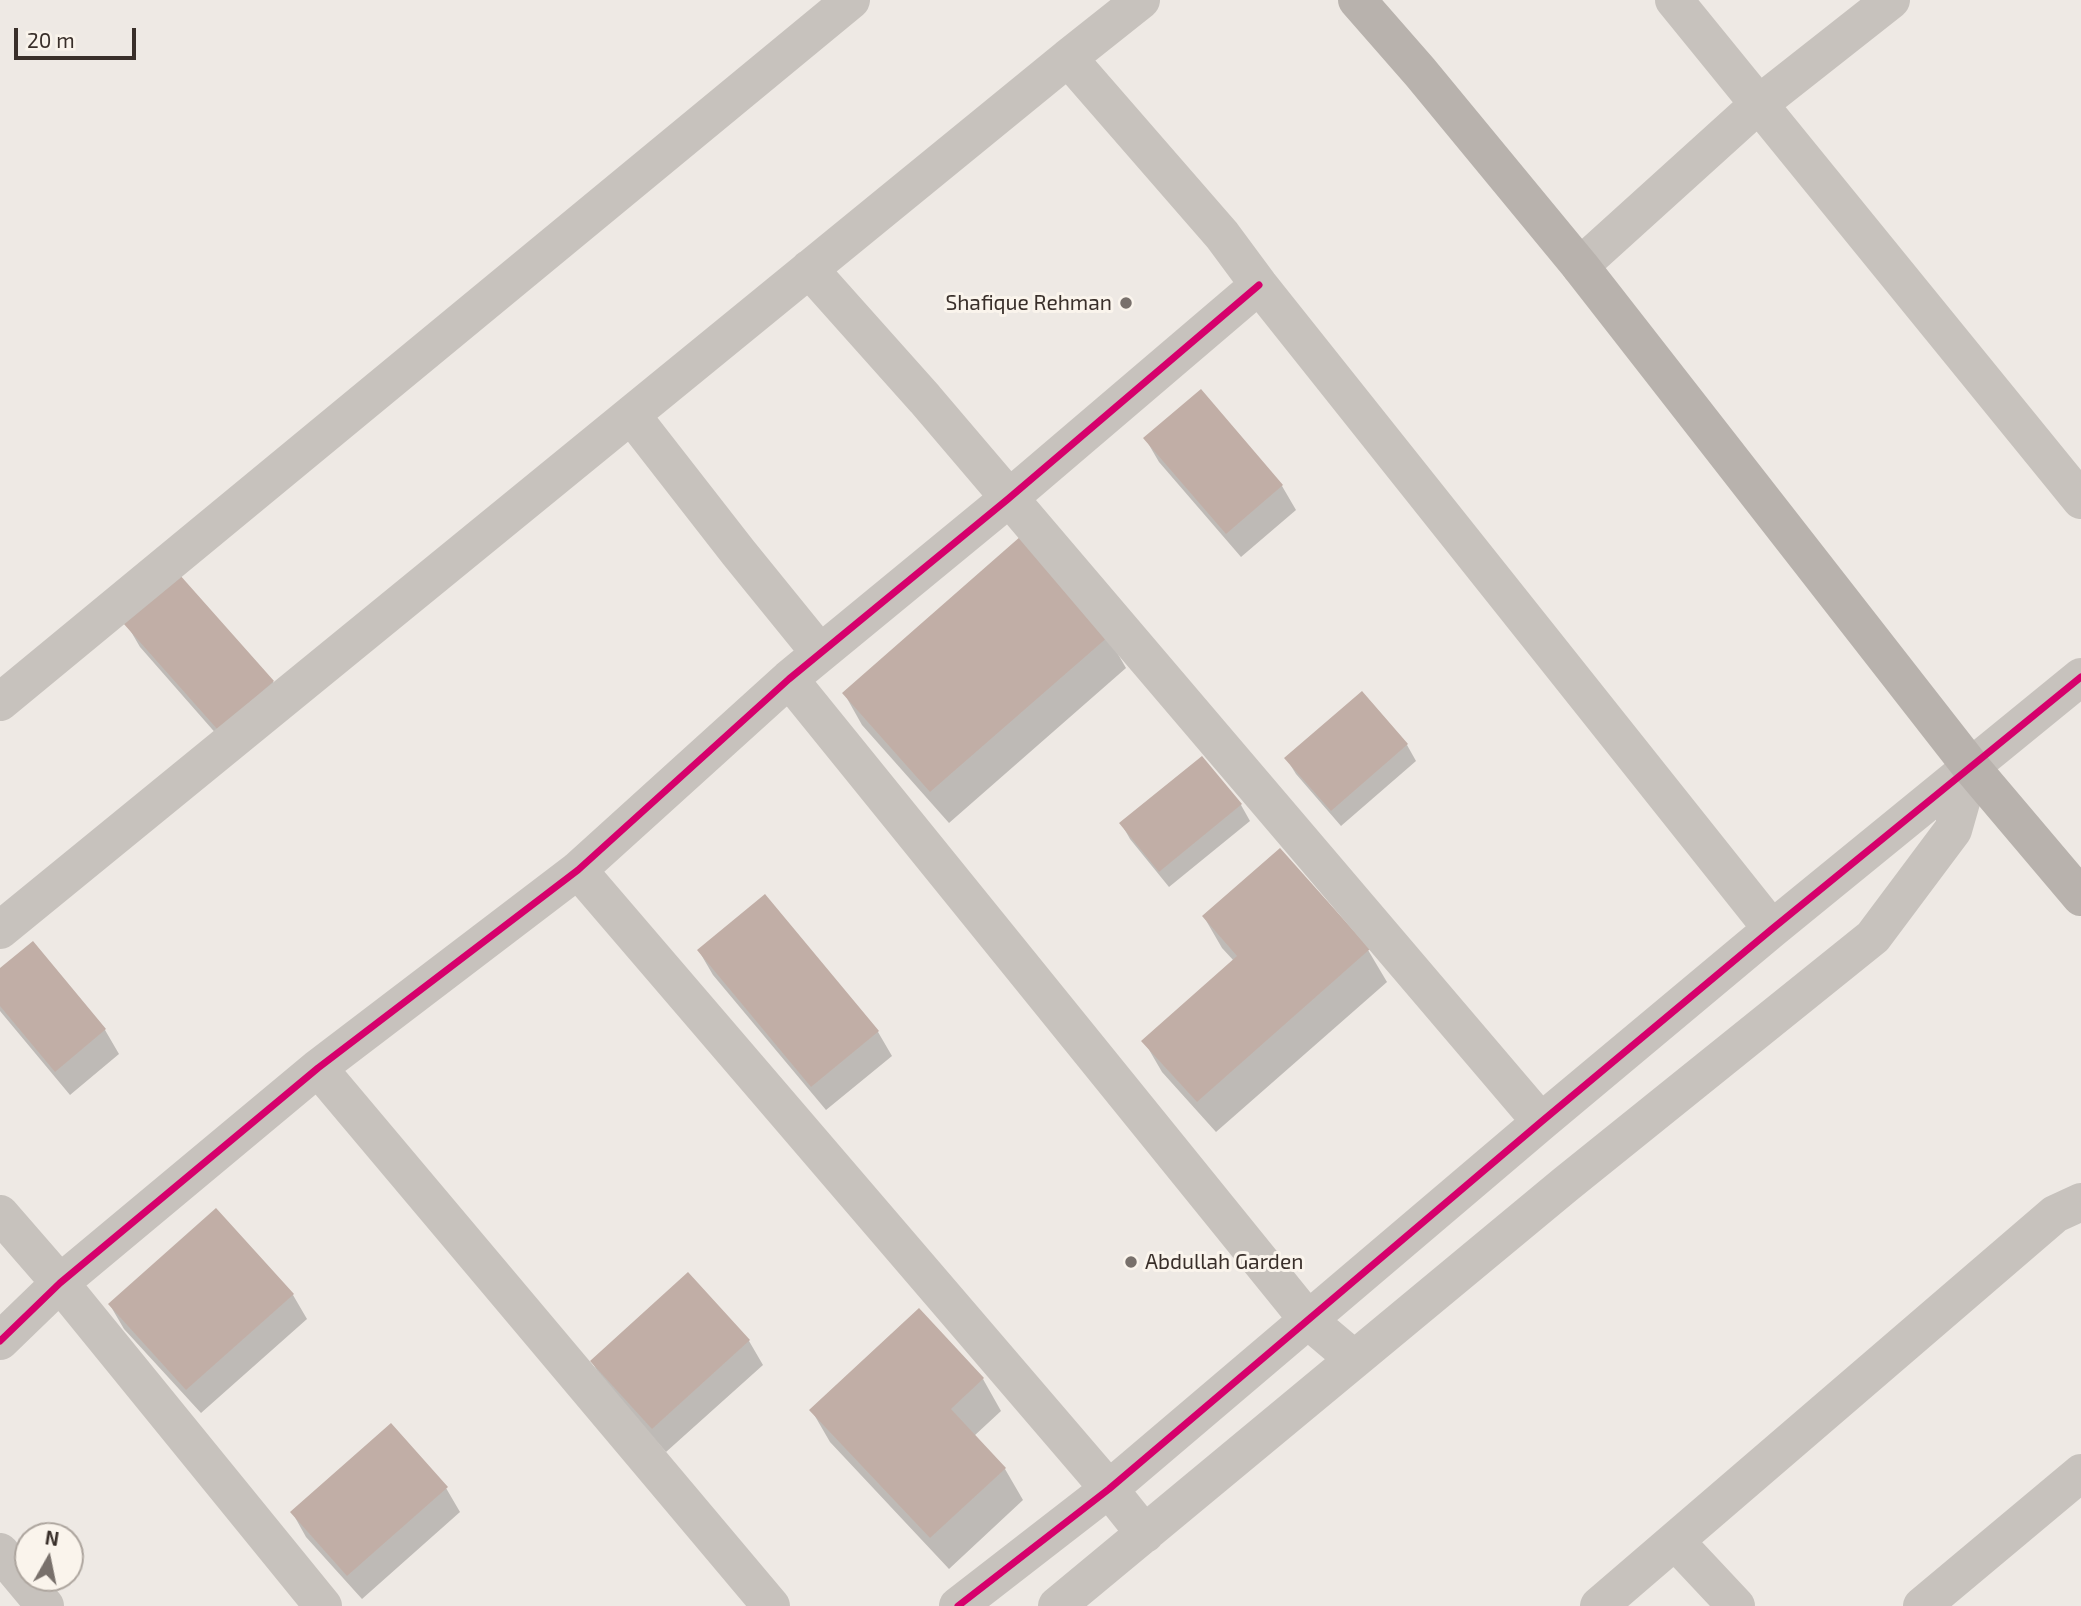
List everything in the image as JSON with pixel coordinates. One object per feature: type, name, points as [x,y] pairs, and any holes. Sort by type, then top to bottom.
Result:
[{"type":"street","points":[[0,702],[851,0]]},
{"type":"street","points":[[0,930],[1141,0]]},
{"type":"street","points":[[1357,0],[1580,266],[1970,767],[2081,897]]},
{"type":"street","points":[[1674,0],[2081,500]]},
{"type":"street","points":[[1580,266],[1759,104],[1891,0]]},
{"type":"street","points":[[1068,58],[1222,235],[1772,929]]},
{"type":"street","points":[[809,269],[925,399],[1541,1122]]},
{"type":"street","points":[[0,1341],[60,1283],[318,1068],[578,870],[789,679],[1008,499],[1259,285]]},
{"type":"street","points":[[632,416],[820,653]]},
{"type":"street","points":[[958,1606],[1110,1489],[1541,1122],[2081,677]]},
{"type":"street","points":[[789,679],[1309,1321],[1354,1359]]},
{"type":"street","points":[[1057,1606],[1566,1184],[1873,937],[1953,830],[1970,767]]},
{"type":"street","points":[[578,870],[1110,1489],[1145,1534]]},
{"type":"street","points":[[318,1068],[771,1606]]},
{"type":"street","points":[[1599,1606],[2055,1214],[2081,1202]]},
{"type":"street","points":[[0,1214],[60,1283],[323,1606]]},
{"type":"street","points":[[1922,1606],[2081,1472]]},
{"type":"street","points":[[1675,1541],[1736,1606]]},
{"type":"street","points":[[0,1552],[45,1606]]},
{"type":"building","points":[[1201,389],[1283,485],[1226,534],[1143,438]]},
{"type":"building","points":[[1021,536],[1109,636],[930,792],[842,693]]},
{"type":"building","points":[[179,574],[274,681],[218,730],[123,623]]},
{"type":"building","points":[[1362,691],[1408,744],[1331,811],[1284,758]]},
{"type":"building","points":[[1202,756],[1242,804],[1159,872],[1119,823]]},
{"type":"building","points":[[1280,848],[1370,949],[1197,1102],[1141,1041],[1237,956],[1202,916]]},
{"type":"building","points":[[765,894],[879,1031],[811,1087],[697,950]]},
{"type":"building","points":[[33,941],[106,1029],[55,1072],[0,1006],[0,968]]},
{"type":"building","points":[[216,1208],[294,1294],[186,1390],[108,1304]]},
{"type":"building","points":[[688,1272],[750,1340],[652,1429],[590,1361]]},
{"type":"building","points":[[919,1308],[984,1378],[951,1409],[1006,1468],[930,1538],[809,1410]]},
{"type":"building","points":[[391,1423],[448,1487],[347,1576],[290,1512]]},
{"type":"cycle path","points":[[0,1341],[60,1283],[318,1068],[578,870],[789,679],[1008,499],[1259,285]]},
{"type":"cycle path","points":[[958,1606],[1109,1489],[1772,929],[2081,677]]},
{"type":"place","name":"Shafique Rehman","points":[[1126,303]]},
{"type":"place","name":"Abdullah Garden","points":[[1131,1262]]}]
